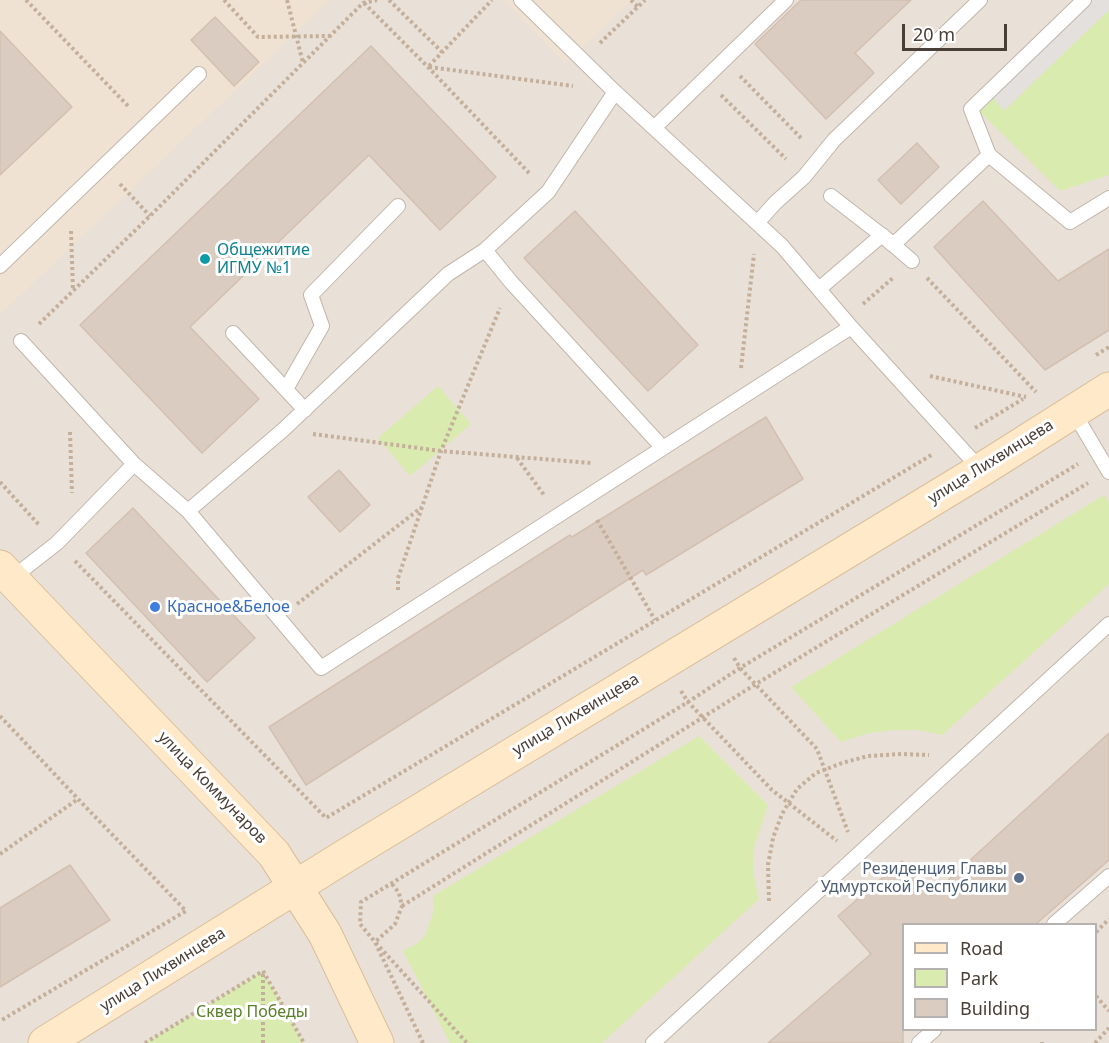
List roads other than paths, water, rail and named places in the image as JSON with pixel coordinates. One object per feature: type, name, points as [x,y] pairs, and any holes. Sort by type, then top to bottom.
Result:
[{"type":"street","name":"улица Лихвинцева","points":[[45,1043],[715,630],[981,470],[1109,389]]},
{"type":"street","name":"улица Коммунаров","points":[[6,573],[274,854],[325,934],[377,1043]]},
{"type":"lane","points":[[521,0],[615,92],[782,246],[981,470]]},
{"type":"lane","points":[[654,128],[786,0]]},
{"type":"lane","points":[[757,223],[804,177],[834,140],[980,0]]},
{"type":"lane","points":[[1084,0],[972,109],[989,155],[1070,222],[1109,198]]},
{"type":"lane","points":[[0,266],[199,74]]},
{"type":"lane","points":[[188,511],[305,410],[448,274],[485,250],[548,192],[615,92]]},
{"type":"lane","points":[[882,235],[893,245],[989,155]]},
{"type":"lane","points":[[831,196],[912,261]]},
{"type":"lane","points":[[286,389],[322,326],[311,295],[398,206]]},
{"type":"lane","points":[[819,289],[882,235]]},
{"type":"lane","points":[[485,250],[511,282],[663,448]]},
{"type":"lane","points":[[21,341],[134,464],[188,511],[321,668],[737,400],[848,323]]},
{"type":"lane","points":[[233,333],[305,410]]},
{"type":"lane","points":[[1073,411],[1108,471]]},
{"type":"lane","points":[[6,573],[57,543],[134,464]]},
{"type":"lane","points":[[653,1043],[1109,624]]},
{"type":"lane","points":[[1055,923],[1109,876]]},
{"type":"lane","points":[[919,1043],[932,1031]]},
{"type":"place","name":"Общежитие ИГМУ №1","points":[[205,259]]},
{"type":"place","name":"Красное&Белое","points":[[155,607]]},
{"type":"place","name":"Резиденция Главы Удмуртской Республики","points":[[1019,878]]},
{"type":"park label","name":"Сквер Победы","points":[[252,1012]]}]
